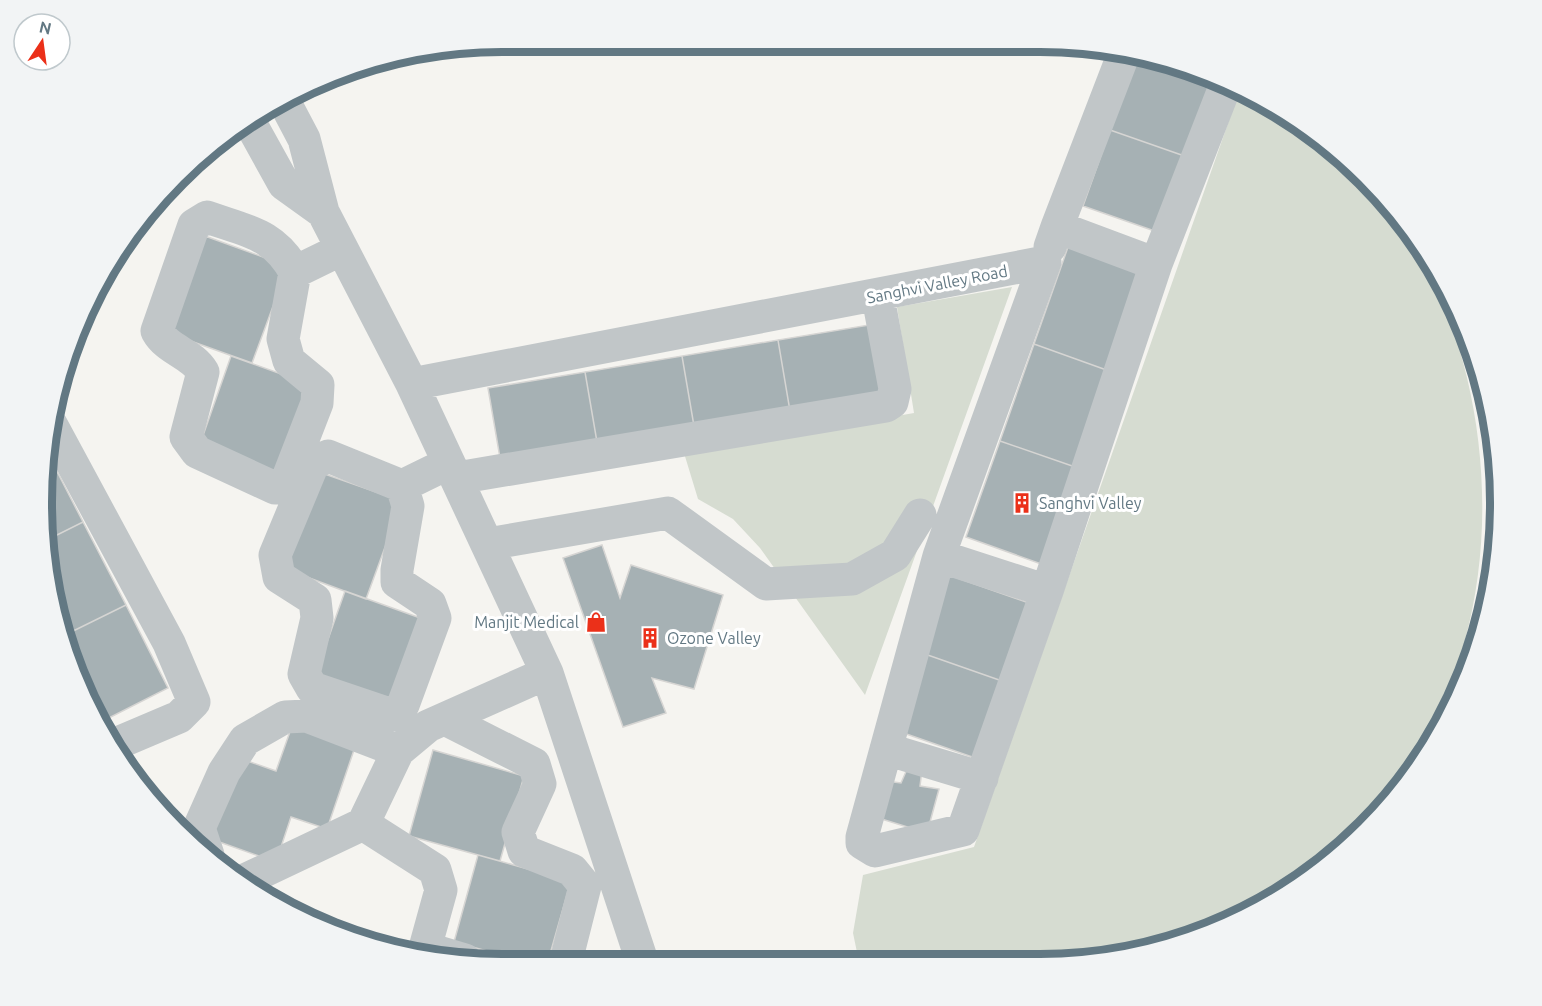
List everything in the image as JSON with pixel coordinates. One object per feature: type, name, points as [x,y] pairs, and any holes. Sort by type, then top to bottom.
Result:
[{"type":"street","points":[[1121,60],[1057,227],[939,556],[862,837],[862,843],[869,849],[883,850],[963,830],[1047,591],[1156,264],[1223,92]]},
{"type":"street","points":[[288,108],[304,139],[323,212],[340,250],[412,384],[547,673],[640,954]]},
{"type":"street","points":[[253,128],[284,184],[323,212]]},
{"type":"street","points":[[207,217],[269,239],[286,256],[295,272],[284,339],[289,361],[318,385],[317,403],[286,483],[275,488],[197,452],[186,437],[203,372],[198,363],[164,343],[158,332],[194,225],[207,217]]},
{"type":"street","points":[[1057,227],[1156,264]]},
{"type":"street","points":[[295,272],[340,250]]},
{"type":"street","name":"Sanghvi Valley Road","points":[[412,384],[878,297],[1045,262]]},
{"type":"street","points":[[402,486],[408,506],[397,582],[430,604],[435,618],[403,705],[392,715],[312,688],[304,674],[317,618],[315,600],[279,577],[275,555],[313,465],[328,456],[402,486],[453,471],[886,406],[895,397],[895,389],[878,297]]},
{"type":"street","points":[[57,436],[169,643],[194,702],[179,717],[121,742]]},
{"type":"street","points":[[488,544],[668,513],[766,584],[852,579],[895,555],[920,515]]},
{"type":"street","points":[[939,556],[1047,591]]},
{"type":"street","points":[[251,877],[363,824],[398,751],[428,726],[547,673]]},
{"type":"street","points":[[203,840],[200,828],[224,772],[245,740],[285,717],[307,716],[398,751]]},
{"type":"street","points":[[445,719],[534,764],[540,784],[518,832],[524,851],[572,870],[585,886],[570,946]]},
{"type":"street","points":[[886,749],[982,778]]},
{"type":"street","points":[[363,824],[435,870],[441,890],[425,947]]},
{"type":"street","points":[[570,946],[628,920]]},
{"type":"shaded area","points":[[1237,98],[1289,128],[1358,184],[1414,253],[1449,317],[1474,411],[1482,510],[1473,607],[1444,699],[1414,753],[1358,822],[1289,878],[1238,907],[1211,919],[1184,930],[1127,945],[1068,953],[857,954],[853,933],[863,875],[974,847]]},
{"type":"shaded area","points":[[1012,287],[865,695],[760,548],[733,519],[698,499],[684,453],[914,413],[897,307]]},
{"type":"building","points":[[1134,63],[1184,76],[1217,90],[1193,159],[1110,130]]},
{"type":"building","points":[[1110,130],[1193,159],[1166,235],[1083,206]]},
{"type":"building","points":[[205,236],[288,266],[252,363],[171,334]]},
{"type":"building","points":[[1068,247],[1146,275],[1112,372],[1034,344]]},
{"type":"building","points":[[875,324],[887,395],[790,411],[778,340]]},
{"type":"building","points":[[778,340],[790,411],[694,426],[682,356]]},
{"type":"building","name":"Sanghvi Valley","points":[[1034,344],[1112,372],[1078,468],[1000,441]]},
{"type":"building","points":[[231,356],[309,384],[277,472],[200,444]]},
{"type":"building","points":[[682,356],[694,426],[597,442],[585,372]]},
{"type":"building","points":[[585,372],[597,442],[500,458],[488,388]]},
{"type":"building","name":"Sanghvi Valley","points":[[1000,441],[1078,468],[1044,565],[966,537]]},
{"type":"building","points":[[54,465],[83,522],[53,537]]},
{"type":"building","points":[[319,472],[402,501],[366,599],[285,569]]},
{"type":"building","points":[[83,522],[126,605],[71,632],[61,591],[53,537]]},
{"type":"building","name":"Ozone Valley","points":[[602,545],[620,598],[631,565],[723,595],[694,689],[652,678],[666,713],[623,727],[563,558]]},
{"type":"building","points":[[949,575],[1029,603],[1002,681],[922,653]]},
{"type":"building","points":[[345,591],[423,619],[391,707],[314,679]]},
{"type":"building","points":[[126,605],[168,688],[108,718],[87,675],[71,632]]},
{"type":"building","points":[[922,653],[1002,681],[975,758],[895,730]]},
{"type":"building","points":[[292,726],[355,747],[327,829],[291,817],[276,862],[211,839],[239,758],[276,771]]},
{"type":"building","points":[[433,750],[524,776],[500,861],[409,836]]},
{"type":"building","points":[[908,767],[922,770],[920,786],[939,789],[927,833],[875,817],[886,781],[901,783]]},
{"type":"building","points":[[478,855],[571,881],[550,954],[497,954],[454,942]]},
{"type":"place","name":"Sanghvi Valley","points":[[1022,503]]},
{"type":"place","name":"Manjit Medical","points":[[596,622]]},
{"type":"place","name":"Ozone Valley","points":[[650,638]]}]
